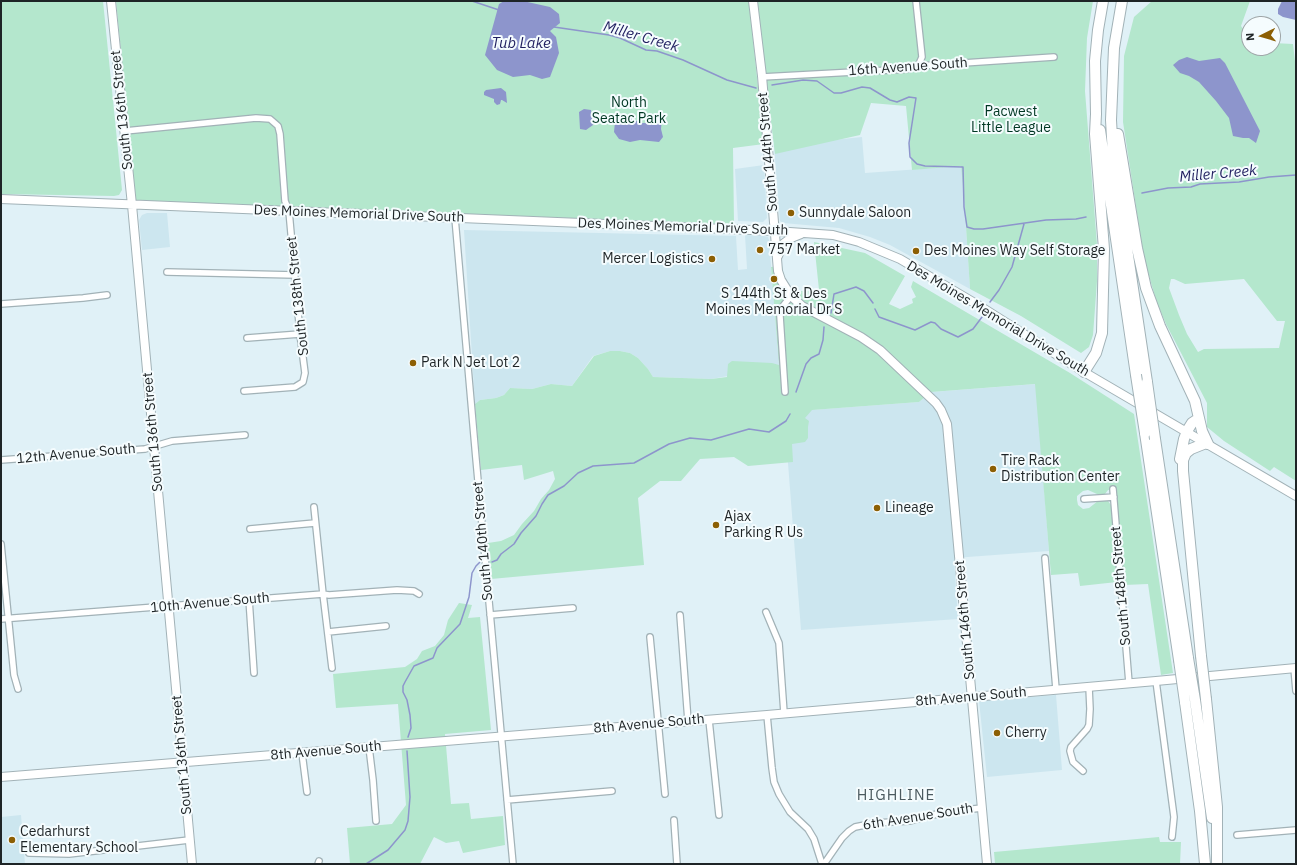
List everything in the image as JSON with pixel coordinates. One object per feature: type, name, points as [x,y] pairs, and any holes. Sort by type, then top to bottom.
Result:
[{"type":"highway","points":[[1084,372],[1099,346],[1102,333],[1104,249],[1095,148],[1095,61],[1103,1]]},
{"type":"highway","points":[[1122,1],[1114,48],[1111,91],[1113,156],[1147,382],[1190,701],[1217,850]]},
{"type":"highway","points":[[1111,91],[1134,233],[1146,288],[1160,326],[1195,401],[1198,410],[1198,419],[1207,444],[1191,449],[1186,453],[1183,460],[1183,471],[1217,807],[1217,864]]},
{"type":"highway","points":[[1096,114],[1109,189],[1145,433],[1184,659]]},
{"type":"highway","points":[[1185,499],[1180,465],[1184,439],[1192,423],[1198,419]]},
{"type":"highway","points":[[1190,701],[1205,864]]},
{"type":"street","name":"South 136th Street","points":[[111,1],[132,205],[192,864]]},
{"type":"street","name":"South 144th Street","points":[[753,1],[762,77],[778,271],[781,280],[791,296],[808,310],[861,337],[880,350],[936,403],[942,410],[948,424]]},
{"type":"street","points":[[916,1],[922,57],[918,66]]},
{"type":"street","name":"16th Avenue South","points":[[762,77],[909,69],[918,66],[1054,58]]},
{"type":"street","name":"South 138th Street","points":[[125,131],[256,118],[270,119],[276,123],[279,130],[285,201],[289,211],[300,334],[305,367],[304,377],[303,382],[296,387],[244,391]]},
{"type":"street","name":"Des Moines Memorial Drive South","points":[[1,199],[774,231],[833,235],[859,242],[900,259],[978,305],[1084,372],[1296,496]]},
{"type":"street","name":"South 140th Street","points":[[455,218],[513,864]]},
{"type":"street","points":[[777,259],[783,244],[791,238],[803,233]]},
{"type":"street","points":[[168,272],[295,275]]},
{"type":"street","points":[[1,304],[83,298],[107,294]]},
{"type":"street","points":[[785,392],[780,316],[783,306],[791,296]]},
{"type":"street","points":[[247,338],[300,334]]},
{"type":"street","name":"South 146th Street","points":[[948,424],[987,864]]},
{"type":"street","name":"12th Avenue South","points":[[1,460],[145,449],[172,442],[245,435]]},
{"type":"street","name":"South 148th Street","points":[[1113,489],[1129,684]]},
{"type":"street","points":[[1084,498],[1114,497]]},
{"type":"street","points":[[314,507],[332,668]]},
{"type":"street","points":[[250,529],[315,523]]},
{"type":"street","points":[[1,544],[14,675],[18,689]]},
{"type":"street","points":[[1045,558],[1056,689]]},
{"type":"street","name":"10th Avenue South","points":[[1,619],[323,594],[329,595],[397,590],[414,591],[419,594]]},
{"type":"street","points":[[249,599],[254,673]]},
{"type":"street","points":[[490,615],[573,608]]},
{"type":"street","points":[[766,612],[779,643],[784,713]]},
{"type":"street","points":[[680,615],[688,721]]},
{"type":"street","points":[[328,632],[386,626]]},
{"type":"street","points":[[650,637],[665,794]]},
{"type":"street","points":[[1295,668],[1296,691]]},
{"type":"street","name":"8th Avenue South","points":[[1,777],[710,720],[972,696],[1129,684],[1295,668]]},
{"type":"street","points":[[1156,681],[1174,817],[1172,837]]},
{"type":"street","points":[[1083,771],[1074,762],[1070,751],[1071,747],[1089,725],[1090,709],[1088,687]]},
{"type":"street","points":[[767,715],[774,782],[779,794],[790,812],[808,829],[814,838],[823,864]]},
{"type":"street","points":[[710,720],[719,815]]},
{"type":"street","points":[[369,748],[376,821]]},
{"type":"street","points":[[302,753],[306,792]]},
{"type":"street","points":[[507,800],[612,791]]},
{"type":"street","name":"6th Avenue South","points":[[823,864],[842,838],[856,827],[875,823],[909,821],[945,812],[982,808]]},
{"type":"street","points":[[674,820],[677,864]]},
{"type":"street","points":[[1237,835],[1296,830]]},
{"type":"street","points":[[29,853],[69,854],[189,840]]},
{"type":"shaded area","points":[[862,137],[865,173],[962,166],[970,289],[890,245],[870,237],[839,228],[783,223],[780,221],[774,146]]},
{"type":"shaded area","points":[[764,165],[767,218],[763,222],[738,221],[735,169]]},
{"type":"shaded area","points":[[147,213],[167,213],[170,247],[142,250],[139,220],[142,215]]},
{"type":"shaded area","points":[[464,230],[736,236],[738,270],[747,269],[745,235],[768,237],[779,365],[728,364],[728,376],[711,379],[653,377],[638,358],[630,353],[610,351],[593,356],[572,386],[551,384],[532,389],[510,388],[504,395],[496,398],[480,400],[475,404]]},
{"type":"shaded area","points":[[1036,384],[1049,551],[954,558],[958,619],[801,630],[784,412],[919,402],[931,392]]},
{"type":"shaded area","points":[[1056,695],[1062,770],[987,777],[979,701]]},
{"type":"shaded area","name":"Cedarhurst Elementary School","points":[[21,815],[25,864],[1,864],[1,817]]},
{"type":"green space","points":[[1,1],[103,1],[122,190],[119,195],[1,194]]},
{"type":"green space","name":"North Seatac Park","points":[[116,1],[749,1],[764,144],[733,148],[734,224],[136,202]]},
{"type":"green space","name":"Pacwest Little League","points":[[756,1],[1093,1],[1087,38],[1085,91],[1097,245],[1097,281],[1093,335],[1089,347],[1081,353],[1021,316],[970,289],[961,166],[912,170],[906,106],[871,103],[860,135],[775,154]]},
{"type":"green space","points":[[1152,1],[1250,1],[1245,16],[1241,16],[1241,56],[1281,56],[1281,43],[1293,44],[1296,70],[1296,481],[1274,467],[1270,471],[1224,441],[1207,427],[1207,403],[1166,324],[1157,303],[1144,259],[1123,122],[1124,56],[1134,17]],"holes":[[[1171,279],[1185,284],[1244,279],[1277,321],[1285,321],[1279,348],[1204,349],[1198,352],[1187,334],[1169,288]]]},
{"type":"green space","points":[[814,242],[865,253],[905,276],[889,304],[900,309],[913,303],[912,299],[916,297],[911,287],[913,281],[1070,373],[1134,414],[1173,673],[1161,675],[1148,584],[1124,585],[1116,489],[1108,490],[1105,494],[1097,494],[1088,490],[1083,491],[1077,496],[1077,500],[1078,505],[1083,509],[1089,508],[1098,501],[1108,501],[1111,505],[1117,582],[1080,586],[1078,573],[1051,575],[1035,384],[931,392],[919,402],[812,410],[805,418],[809,421],[808,438],[805,442],[792,444],[793,462],[748,466],[734,457],[700,459],[681,481],[660,481],[638,498],[644,565],[491,579],[488,543],[501,541],[514,535],[534,511],[555,479],[553,471],[524,480],[522,465],[481,470],[475,404],[480,400],[496,398],[504,395],[510,388],[532,389],[551,384],[572,386],[594,356],[610,351],[630,353],[638,358],[653,377],[711,379],[727,377],[728,364],[732,361],[772,363],[779,365],[771,267],[782,266],[787,292],[819,290]]},
{"type":"green space","points":[[459,603],[472,605],[468,618],[480,617],[491,730],[445,734],[451,804],[469,803],[471,819],[503,816],[505,845],[463,853],[459,841],[446,843],[434,837],[420,864],[350,864],[347,828],[392,824],[406,805],[398,704],[336,708],[333,674],[405,667],[417,659],[422,651],[435,646],[444,635],[448,620]]},
{"type":"green space","points":[[1159,837],[1160,842],[1181,842],[1180,864],[995,864],[994,852]]},
{"type":"water","name":"Tub Lake","points":[[504,1],[523,1],[550,7],[559,14],[560,23],[550,31],[556,37],[559,53],[550,77],[542,79],[530,75],[513,77],[497,70],[485,55],[499,4]]},
{"type":"water","points":[[1282,1],[1296,1],[1296,20],[1283,17],[1278,14],[1278,9]]},
{"type":"water","points":[[1187,57],[1199,61],[1220,58],[1225,63],[1260,131],[1256,143],[1249,138],[1233,136],[1229,118],[1216,101],[1199,82],[1180,73],[1173,65],[1179,60]]},
{"type":"water","points":[[501,88],[506,92],[507,103],[501,100],[500,104],[497,105],[494,102],[494,99],[484,95],[486,90]]},
{"type":"water","points":[[584,109],[591,110],[592,117],[596,121],[586,130],[580,129],[579,112]]},
{"type":"water","points":[[627,116],[641,123],[652,123],[662,118],[661,129],[663,137],[659,142],[640,140],[630,142],[619,139],[614,132],[615,122]]},
{"type":"waterway","name":"Miller Creek","points":[[472,1],[499,10]]},
{"type":"waterway","name":"Miller Creek","points":[[554,27],[620,38],[646,50],[657,51],[683,60],[727,80],[756,88]]},
{"type":"waterway","name":"Miller Creek","points":[[772,85],[803,80],[817,81],[834,93],[841,93],[862,87],[870,88],[890,100],[897,102],[909,97],[916,98],[909,143],[910,157],[917,164],[925,166],[963,167],[964,207],[967,227],[983,229],[1046,220],[1076,219],[1086,217]]},
{"type":"waterway","name":"Miller Creek","points":[[1142,193],[1168,188],[1191,187],[1200,184],[1239,182],[1269,177],[1296,175]]},
{"type":"waterway","name":"Miller Creek","points":[[990,302],[999,290],[1012,267],[1024,224]]},
{"type":"waterway","points":[[831,313],[834,294],[856,287],[864,291],[873,303]]},
{"type":"waterway","name":"Miller Creek","points":[[875,309],[879,317],[915,330],[931,322],[935,323],[941,329],[958,337],[973,329],[982,317]]},
{"type":"waterway","points":[[796,392],[806,364],[811,358],[819,354],[823,340],[824,327]]},
{"type":"waterway","points":[[492,562],[497,560],[501,554],[514,544],[521,533],[536,516],[548,495],[564,486],[578,473],[593,466],[634,463],[669,444],[690,438],[711,440],[749,429],[769,432],[786,421],[790,414]]},
{"type":"waterway","points":[[408,737],[411,728],[410,715],[407,700],[403,692],[403,686],[414,666],[433,658],[437,648],[460,624],[469,597],[472,573],[480,562]]},
{"type":"waterway","points":[[366,864],[388,850],[405,830],[408,821],[410,797],[407,751]]},
{"type":"place","name":"Sunnydale Saloon","points":[[791,213]]},
{"type":"place","name":"757 Market","points":[[760,250]]},
{"type":"place","name":"Des Moines Way Self Storage","points":[[916,251]]},
{"type":"place","name":"Mercer Logistics","points":[[712,259]]},
{"type":"place","name":"S 144th St & Des Moines Memorial Dr S","points":[[774,279]]},
{"type":"place","name":"Park N Jet Lot 2","points":[[413,363]]},
{"type":"place","name":"Tire Rack Distribution Center","points":[[993,469]]},
{"type":"place","name":"Lineage","points":[[877,508]]},
{"type":"place","name":"Ajax Parking R Us","points":[[716,525]]},
{"type":"place","name":"Cherry","points":[[997,733]]},
{"type":"place","name":"Cedarhurst Elementary School","points":[[12,840]]},
{"type":"district","name":"HIGHLINE","points":[[896,796]]}]
